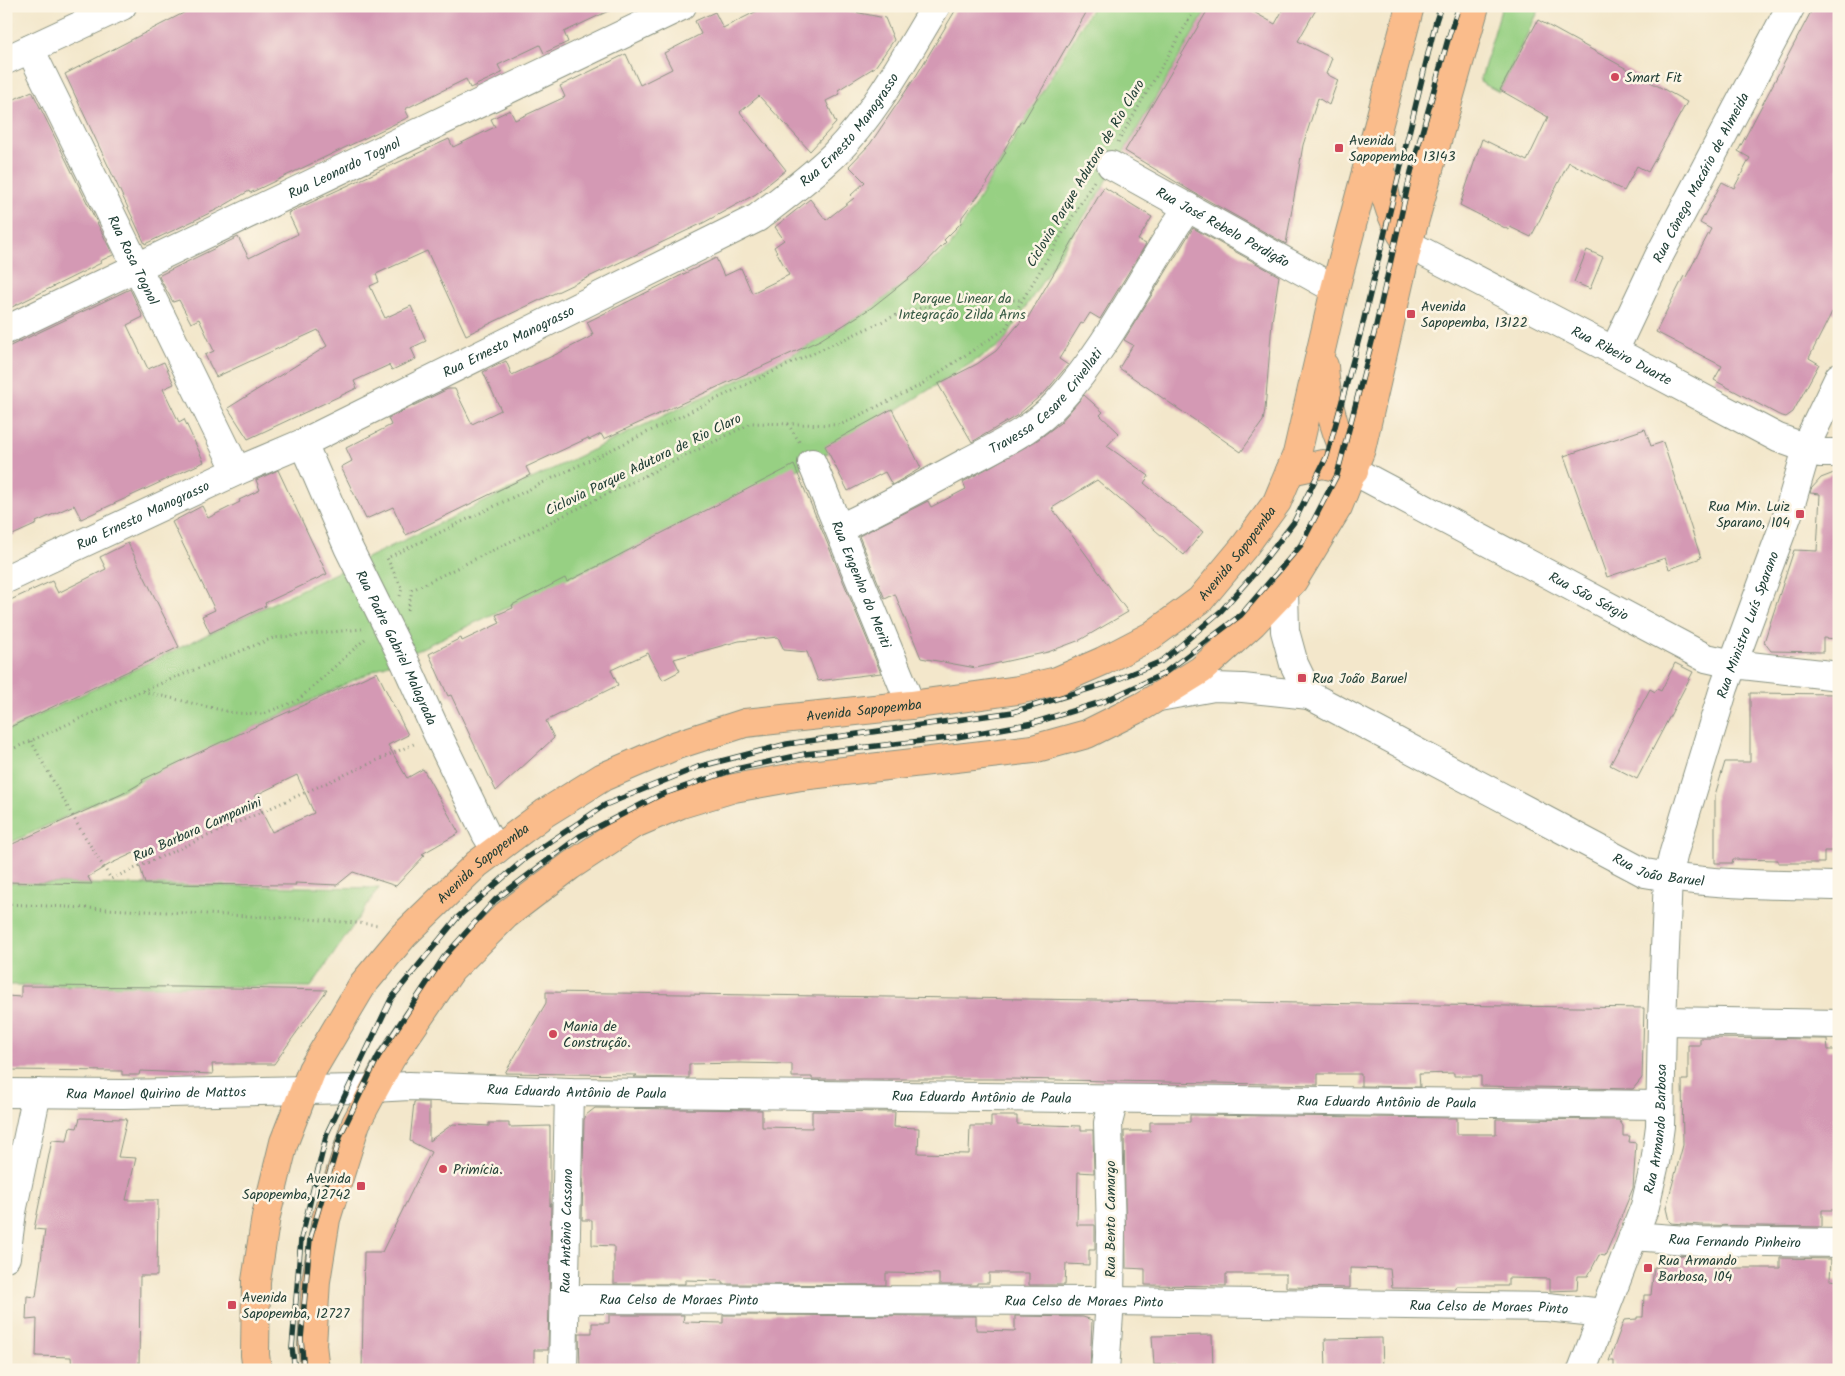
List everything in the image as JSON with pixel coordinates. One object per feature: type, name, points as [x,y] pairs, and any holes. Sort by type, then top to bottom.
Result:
[{"type":"main road","name":"Avenida Sapopemba","points":[[257,1370],[255,1355],[256,1281],[266,1216],[284,1142],[312,1070],[362,984],[411,928],[476,864],[545,813],[603,777],[677,745],[745,723],[911,705],[1018,690],[1057,681],[1103,661],[1151,636],[1200,600],[1278,502],[1297,454],[1335,289],[1410,6]]},
{"type":"main road","points":[[315,1370],[312,1345],[316,1281],[326,1219],[356,1123],[391,1058],[451,970],[506,916],[570,866],[632,825],[681,804],[734,788],[801,776],[1032,749],[1087,734],[1143,706],[1200,670],[1253,623],[1293,581],[1338,507],[1354,471],[1361,449],[1408,244],[1475,6]]},
{"type":"main road","points":[[1391,82],[1380,143],[1381,176],[1388,207],[1400,233],[1408,244]]},
{"type":"main road","points":[[1325,337],[1324,368],[1328,398],[1340,442],[1354,471]]},
{"type":"main road","points":[[1290,471],[1323,464],[1354,471]]},
{"type":"street","points":[[18,55],[122,6]]},
{"type":"street","name":"Rua Leonardo Tognol","points":[[6,330],[682,6]]},
{"type":"street","name":"Rua Ernesto Manograsso","points":[[6,579],[237,471],[304,443],[757,218],[796,188],[834,154],[870,111],[935,6]]},
{"type":"street","name":"Rua Cônego Macário de Almeida","points":[[1614,350],[1659,256],[1791,6]]},
{"type":"street","name":"Rua Rosa Tognol","points":[[18,55],[137,267],[237,471]]},
{"type":"street","name":"Rua José Rebelo Perdigão","points":[[1109,161],[1335,289]]},
{"type":"street","name":"Travessa Cesare Crivellati","points":[[840,528],[881,509],[1022,432],[1057,404],[1093,359],[1168,235],[1188,207]]},
{"type":"street","name":"Rua Ribeiro Duarte","points":[[1408,244],[1614,350],[1778,438],[1820,453],[1839,453]]},
{"type":"street","name":"Rua Ministro Luís Sparano","points":[[1668,877],[1712,725],[1788,514],[1811,435],[1839,377]]},
{"type":"street","name":"Rua Padre Gabriel Malagrada","points":[[304,443],[348,547],[486,834],[496,850]]},
{"type":"street","name":"Rua Engenho do Meriti","points":[[812,463],[911,705]]},
{"type":"street","name":"Rua São Sérgio","points":[[1354,471],[1706,658],[1733,664],[1839,676]]},
{"type":"street","points":[[1284,590],[1285,631],[1294,664],[1309,695]]},
{"type":"street","name":"Rua João Baruel","points":[[1158,697],[1214,687],[1309,695],[1644,872],[1668,877],[1772,885],[1839,886]]},
{"type":"street","name":"Rua Armando Barbosa","points":[[1582,1370],[1645,1206],[1655,1163],[1660,1126],[1668,877]]},
{"type":"street","points":[[1662,1021],[1839,1024]]},
{"type":"street","name":"Rua Eduardo Antônio de Paula","points":[[305,1090],[409,1086],[569,1092],[1660,1105]]},
{"type":"street","name":"Rua Manoel Quirino de Mattos","points":[[6,1093],[123,1094],[305,1090]]},
{"type":"street","name":"Rua Antônio Cassano","points":[[563,1370],[569,1092]]},
{"type":"street","points":[[6,1257],[12,1212],[36,1093]]},
{"type":"street","name":"Rua Bento Camargo","points":[[1106,1370],[1111,1232],[1108,1123],[1114,1098]]},
{"type":"street","name":"Rua Fernando Pinheiro","points":[[1633,1236],[1699,1241],[1839,1243]]},
{"type":"street","name":"Rua Celso de Moraes Pinto","points":[[564,1299],[1110,1301],[1547,1307],[1604,1313]]},
{"type":"path","name":"Ciclovia Parque Adutora de Rio Claro","points":[[385,625],[412,590],[752,423],[840,425],[919,386],[1005,329],[1109,161],[1197,6]]},
{"type":"path","points":[[141,691],[234,713],[262,714],[297,701],[385,625],[399,607],[402,589],[387,558],[759,378],[903,312],[959,300],[1022,300]]},
{"type":"path","points":[[6,752],[141,691],[272,638],[385,625]]},
{"type":"path","name":"Rua Barbara Campanini","points":[[31,741],[76,822],[111,879],[437,733]]},
{"type":"path","points":[[6,904],[309,919],[411,928]]},
{"type":"green space","name":"Parque Linear da Integração Zilda Arns","points":[[1093,6],[1209,6],[1102,189],[1002,344],[812,463],[6,845],[6,731],[811,345],[871,309],[950,247]]},
{"type":"green space","points":[[1502,6],[1541,6],[1499,92],[1480,82]]},
{"type":"green space","points":[[6,883],[379,888],[311,987],[6,985]]},
{"type":"building","points":[[197,6],[619,6],[564,32],[568,42],[544,53],[540,45],[498,65],[502,73],[470,88],[466,79],[405,109],[409,117],[250,193],[249,191],[218,209],[145,244],[65,74]]},
{"type":"building","points":[[767,6],[824,6],[885,18],[894,40],[875,67],[838,90],[840,94],[826,101],[836,123],[810,151],[759,96],[740,112],[786,170],[756,194],[703,223],[466,335],[427,251],[376,274],[379,282],[370,286],[385,318],[411,306],[426,341],[411,348],[416,359],[392,370],[389,365],[354,381],[357,388],[248,439],[228,408],[327,346],[318,330],[216,377],[205,355],[214,351],[199,319],[191,323],[179,300],[173,302],[159,277],[160,275],[238,237],[249,258],[298,234],[288,213],[449,139],[453,147],[495,127],[491,119],[510,110],[515,120],[565,97],[560,86],[626,54],[640,85],[672,69],[664,53],[701,34],[695,21],[715,12],[723,28]]},
{"type":"building","points":[[958,6],[1090,6],[1023,122],[1021,121],[1004,150],[1006,152],[984,188],[962,217],[961,223],[944,240],[946,242],[919,270],[871,308],[820,340],[604,439],[601,434],[589,440],[588,438],[526,467],[530,475],[406,535],[393,507],[366,519],[341,467],[352,461],[346,448],[391,425],[388,418],[448,389],[455,389],[472,424],[501,410],[483,372],[506,361],[512,375],[561,352],[592,336],[591,334],[593,334],[587,322],[716,258],[724,276],[741,268],[752,293],[789,275],[774,247],[784,240],[775,227],[810,199],[826,220],[854,198],[851,195],[865,182],[849,166],[870,144],[916,76]]},
{"type":"building","points":[[1210,6],[1243,6],[1275,24],[1285,6],[1318,6],[1298,41],[1332,58],[1326,74],[1338,80],[1329,105],[1318,98],[1303,145],[1286,244],[1191,191],[1125,151]]},
{"type":"building","points":[[1814,6],[1839,6],[1839,315],[1832,312],[1809,358],[1819,364],[1793,412],[1786,417],[1714,380],[1722,366],[1656,332],[1684,276],[1686,277],[1711,229],[1700,223],[1722,182],[1734,188],[1750,158],[1738,151]]},
{"type":"building","points":[[1538,20],[1687,102],[1648,172],[1637,166],[1624,191],[1569,162],[1531,237],[1510,227],[1509,230],[1460,205],[1482,139],[1527,161],[1548,117],[1500,90]]},
{"type":"building","points":[[32,91],[113,255],[100,261],[101,263],[6,310],[6,103]]},
{"type":"building","points":[[1104,187],[1152,217],[1138,240],[1146,244],[1100,319],[1090,313],[1083,324],[1081,323],[1059,359],[1068,365],[1046,391],[1018,415],[972,442],[938,384],[977,364],[996,351],[1023,319],[1026,321]]},
{"type":"building","points":[[1193,228],[1279,276],[1272,322],[1263,421],[1241,452],[1119,368],[1133,345],[1124,340]]},
{"type":"building","points":[[1587,250],[1603,257],[1590,289],[1574,282]]},
{"type":"building","points":[[130,289],[143,317],[127,325],[148,369],[164,362],[174,384],[163,389],[179,422],[184,419],[204,462],[81,519],[74,505],[6,538],[6,348]]},
{"type":"building","points":[[1084,395],[1103,412],[1100,415],[1119,433],[1107,446],[1149,476],[1144,483],[1203,532],[1184,555],[1097,480],[1052,508],[1128,612],[1080,640],[1048,652],[976,668],[921,658],[895,594],[885,599],[859,536],[928,501],[931,507],[966,489],[963,482],[1036,441],[1060,423]]},
{"type":"building","points":[[892,409],[921,468],[892,485],[885,472],[848,491],[825,446]]},
{"type":"building","points":[[1645,429],[1651,446],[1663,442],[1701,558],[1669,569],[1665,558],[1607,577],[1564,456]]},
{"type":"building","points":[[794,465],[881,673],[818,681],[807,652],[784,650],[778,637],[739,641],[674,659],[680,671],[663,680],[648,653],[611,670],[618,685],[546,721],[554,738],[496,791],[451,695],[448,696],[429,654],[461,638],[462,641],[500,623],[496,615],[513,608],[512,605],[565,578],[567,582]]},
{"type":"building","points":[[278,470],[327,574],[265,603],[266,606],[210,633],[202,616],[215,610],[172,522],[202,506],[208,518],[260,490],[256,480]]},
{"type":"building","points":[[1839,471],[1839,639],[1823,638],[1823,652],[1771,651],[1764,642],[1794,550],[1817,551],[1820,494],[1810,493],[1811,489],[1821,478]]},
{"type":"building","points":[[128,543],[179,647],[6,729],[6,602],[52,581],[58,593],[106,569],[100,557]]},
{"type":"building","points":[[1675,663],[1693,672],[1637,779],[1610,765],[1650,689],[1655,692],[1657,689],[1661,691]]},
{"type":"building","points":[[377,672],[408,735],[388,745],[407,778],[423,769],[459,833],[422,854],[425,855],[396,886],[353,872],[337,885],[295,883],[296,885],[145,884],[136,852],[88,877],[92,884],[6,882],[6,847],[122,794],[143,782],[142,780]],"holes":[[[297,775],[314,813],[272,832],[254,796]]]},
{"type":"building","points":[[1750,693],[1839,694],[1838,851],[1824,851],[1824,863],[1778,863],[1778,860],[1733,859],[1732,863],[1715,863],[1715,795],[1725,762],[1750,762]]},
{"type":"building","points":[[21,986],[327,990],[274,1064],[212,1064],[213,1074],[140,1071],[139,1075],[122,1075],[122,1071],[6,1070],[6,996],[21,997]]},
{"type":"building","points":[[546,992],[1644,1008],[1642,1078],[1633,1089],[1481,1086],[1481,1076],[1454,1076],[1454,1073],[1419,1074],[1420,1087],[1361,1086],[1361,1074],[1318,1074],[1318,1085],[1009,1079],[812,1079],[812,1077],[792,1077],[792,1064],[740,1063],[689,1064],[689,1078],[634,1077],[637,1075],[505,1073],[546,1003]]},
{"type":"building","points":[[1700,1038],[1827,1039],[1828,1050],[1839,1050],[1836,1210],[1822,1210],[1822,1227],[1700,1225],[1671,1223],[1669,1221],[1666,1208],[1683,1145],[1682,1080],[1688,1080],[1688,1045],[1700,1045]]},
{"type":"building","points":[[414,1102],[429,1102],[429,1141],[453,1124],[489,1126],[489,1123],[509,1123],[509,1127],[550,1126],[550,1206],[551,1203],[548,1350],[534,1350],[534,1370],[362,1370],[364,1252],[382,1252],[431,1152],[410,1141]]},
{"type":"building","points":[[595,1108],[762,1110],[762,1127],[812,1128],[812,1111],[895,1112],[894,1127],[919,1128],[918,1153],[969,1154],[970,1126],[991,1126],[991,1116],[1017,1116],[1017,1124],[1081,1126],[1081,1130],[1093,1130],[1094,1173],[1078,1172],[1077,1225],[1095,1225],[1095,1250],[1089,1250],[1089,1265],[1066,1264],[1065,1285],[1029,1285],[1029,1273],[989,1273],[989,1283],[977,1283],[977,1285],[939,1285],[939,1274],[886,1273],[886,1285],[723,1284],[723,1281],[685,1280],[685,1284],[614,1284],[614,1246],[592,1245],[592,1220],[582,1220],[584,1120],[586,1115]]},
{"type":"building","points":[[1190,1115],[1457,1118],[1457,1134],[1496,1134],[1496,1119],[1619,1120],[1623,1126],[1623,1136],[1630,1136],[1629,1142],[1636,1143],[1633,1188],[1605,1256],[1599,1255],[1588,1276],[1578,1276],[1577,1290],[1550,1291],[1550,1279],[1508,1278],[1508,1286],[1456,1286],[1456,1289],[1392,1288],[1390,1269],[1350,1268],[1350,1288],[1286,1287],[1286,1274],[1226,1274],[1226,1286],[1145,1285],[1145,1269],[1126,1268],[1124,1131],[1150,1131],[1150,1122],[1190,1122]]},
{"type":"building","points":[[80,1118],[127,1119],[118,1157],[136,1158],[126,1200],[158,1200],[157,1276],[140,1276],[139,1370],[108,1370],[108,1367],[72,1370],[71,1357],[36,1356],[37,1319],[26,1320],[27,1296],[36,1297],[45,1230],[34,1229],[52,1140],[67,1141],[70,1127],[77,1128]]},
{"type":"building","points":[[1675,1255],[1714,1257],[1714,1268],[1780,1268],[1780,1258],[1831,1259],[1830,1280],[1839,1281],[1839,1370],[1614,1370],[1614,1361],[1609,1361],[1624,1320],[1643,1317],[1644,1295],[1651,1295],[1654,1267],[1664,1268],[1664,1259],[1675,1259]]},
{"type":"building","points":[[609,1315],[684,1315],[683,1322],[723,1323],[723,1315],[976,1316],[976,1330],[1015,1331],[1015,1316],[1083,1317],[1092,1320],[1090,1370],[600,1370],[600,1368],[580,1368],[579,1333],[592,1333],[592,1323],[609,1323]]},
{"type":"building","points":[[1212,1335],[1213,1370],[1176,1370],[1176,1364],[1154,1365],[1152,1336]]},
{"type":"building","points":[[1382,1338],[1383,1370],[1326,1370],[1325,1339]]},
{"type":"railway","points":[[295,1370],[292,1348],[301,1239],[327,1133],[391,999],[458,917],[526,858],[605,805],[698,767],[787,744],[1013,712],[1108,683],[1162,661],[1221,611],[1253,575],[1294,522],[1327,456],[1361,331],[1441,6]]},
{"type":"railway","points":[[304,1370],[301,1339],[310,1239],[341,1134],[378,1057],[444,957],[495,900],[580,836],[660,795],[736,769],[805,754],[957,737],[1033,723],[1105,701],[1163,674],[1241,615],[1301,545],[1337,475],[1375,330],[1411,172],[1459,6]]},
{"type":"place","name":"Smart Fit","points":[[1615,77]]},
{"type":"place","name":"Avenida Sapopemba, 13143","points":[[1339,148]]},
{"type":"place","name":"Avenida Sapopemba, 13122","points":[[1411,314]]},
{"type":"place","name":"Rua Min. Luiz Sparano, 104","points":[[1800,514]]},
{"type":"place","name":"Rua João Baruel","points":[[1302,678]]},
{"type":"place","name":"Mania de Construção.","points":[[553,1034]]},
{"type":"place","name":"Primícia.","points":[[443,1169]]},
{"type":"place","name":"Avenida Sapopemba, 12742","points":[[361,1186]]},
{"type":"place","name":"Rua Armando Barbosa, 104","points":[[1648,1268]]},
{"type":"place","name":"Avenida Sapopemba, 12727","points":[[232,1305]]}]
